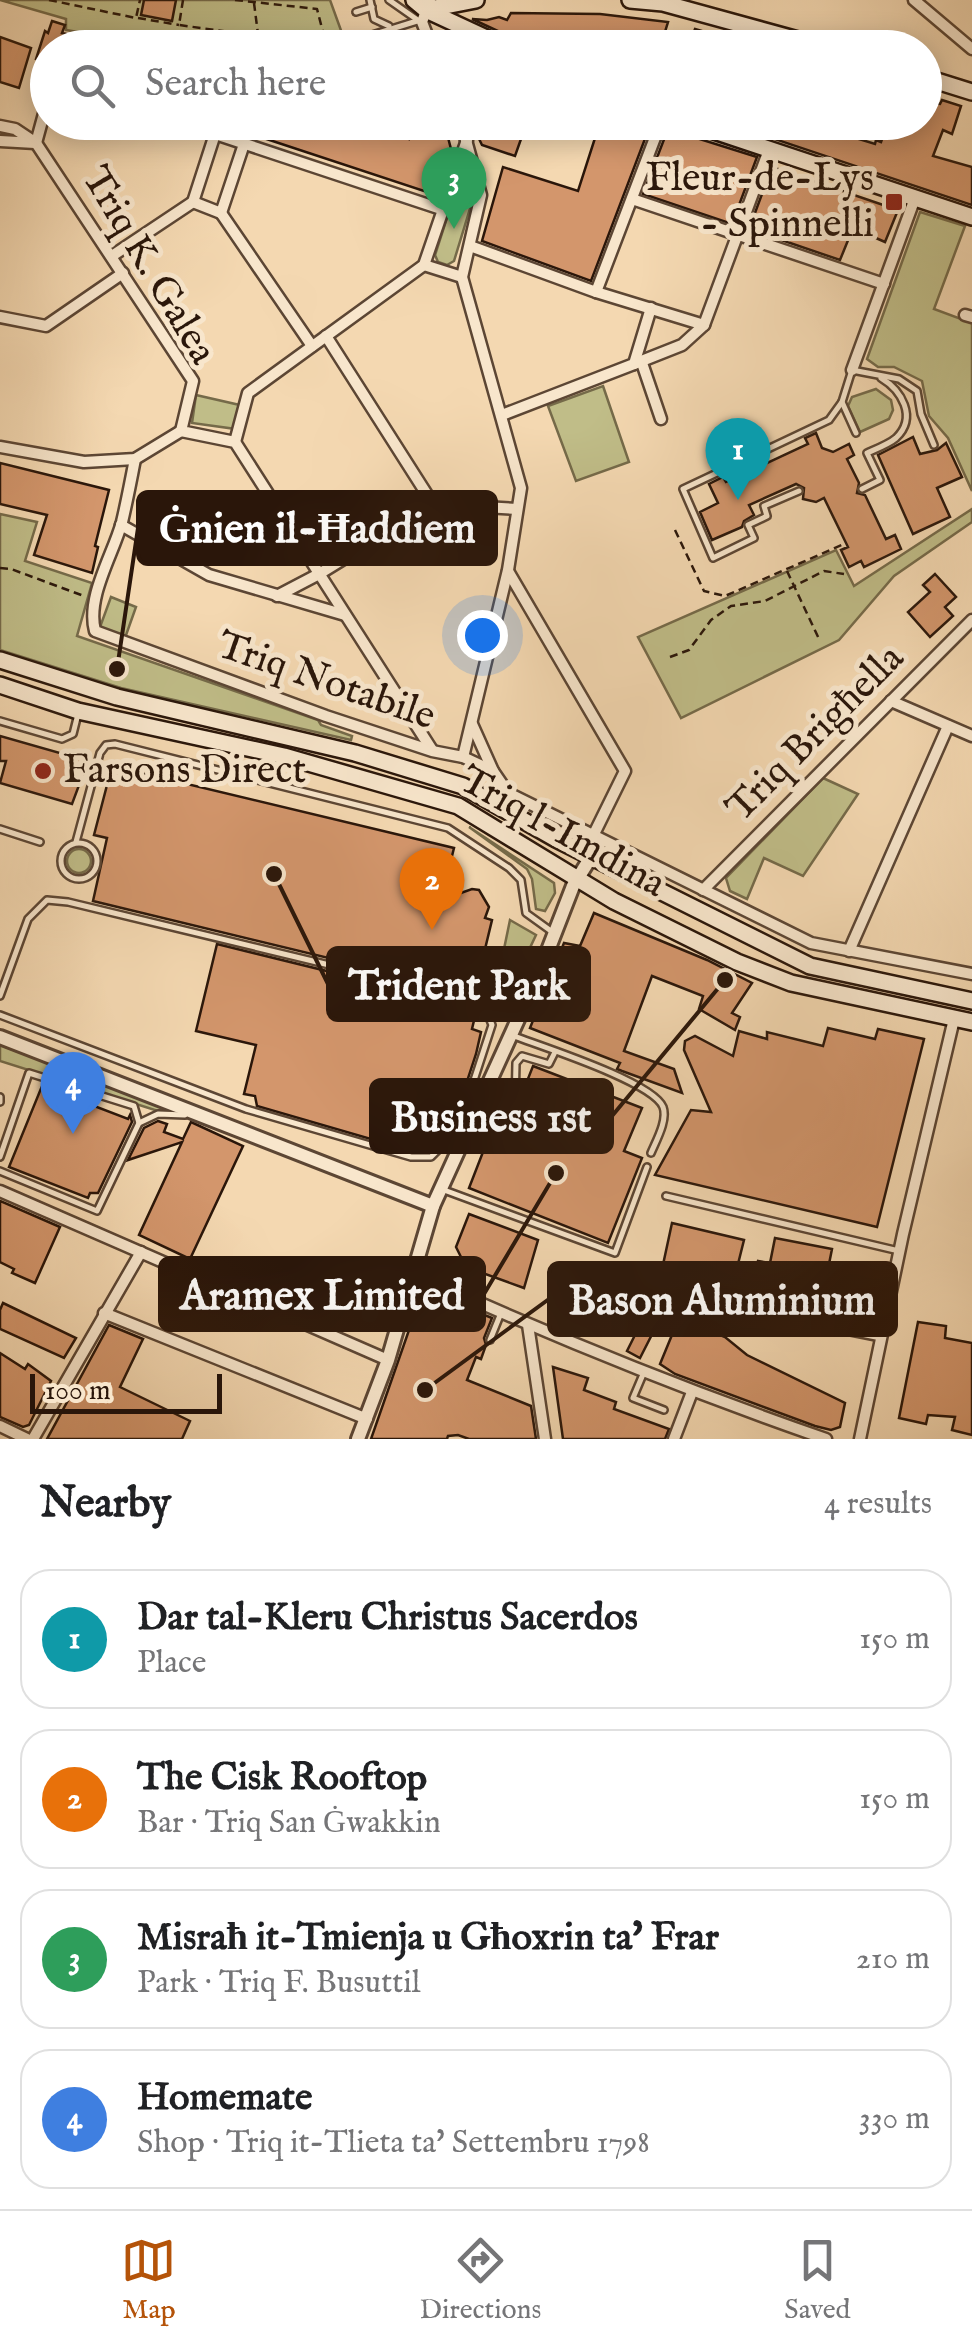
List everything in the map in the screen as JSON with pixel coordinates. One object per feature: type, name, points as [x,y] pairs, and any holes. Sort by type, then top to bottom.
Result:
[{"type":"main road","points":[[422,11],[476,0]]},
{"type":"main road","points":[[630,0],[680,8],[760,30]]},
{"type":"main road","points":[[422,11],[466,30]]},
{"type":"main road","points":[[942,83],[972,92]]},
{"type":"main road","points":[[739,140],[972,217]]},
{"type":"main road","name":"Triq l-Imdina","points":[[0,660],[116,698],[355,753],[463,786],[591,857],[810,966],[972,1001]]},
{"type":"main road","name":"Triq l-Imdina","points":[[0,685],[78,711],[284,756],[458,806],[577,879],[737,962],[791,984],[972,1022]]},
{"type":"street","points":[[914,0],[972,50]]},
{"type":"street","points":[[15,129],[30,123]]},
{"type":"street","name":"Triq K. Galea","points":[[0,126],[15,129],[30,139]]},
{"type":"street","name":"Triq K. Galea","points":[[32,140],[193,380],[181,430],[235,442],[248,393],[312,346]]},
{"type":"street","points":[[112,256],[193,202],[213,140]]},
{"type":"street","points":[[232,140],[444,210]]},
{"type":"street","points":[[193,202],[221,213],[312,346],[424,265],[467,140]]},
{"type":"street","points":[[463,757],[508,570],[521,488],[462,277],[481,194],[467,140]]},
{"type":"street","points":[[596,292],[654,140]]},
{"type":"street","name":"Triq K. Galea","points":[[0,141],[36,143]]},
{"type":"street","points":[[221,213],[244,144]]},
{"type":"street","points":[[502,415],[638,364],[682,344],[704,325],[769,150]]},
{"type":"street","points":[[852,370],[915,198]]},
{"type":"street","points":[[632,199],[884,284]]},
{"type":"street","points":[[470,246],[596,292],[704,325]]},
{"type":"street","points":[[424,265],[462,277]]},
{"type":"street","points":[[0,317],[46,326],[123,273]]},
{"type":"street","points":[[650,308],[638,364],[661,419]]},
{"type":"street","points":[[326,336],[433,504]]},
{"type":"street","points":[[0,447],[84,462],[136,459],[181,430]]},
{"type":"street","points":[[235,442],[432,751]]},
{"type":"street","points":[[96,600],[121,525],[136,459]]},
{"type":"street","points":[[278,596],[433,504],[517,509]]},
{"type":"street","points":[[121,525],[209,575],[346,616]]},
{"type":"street","points":[[508,570],[625,772],[593,836]]},
{"type":"street","name":"Triq Notabile","points":[[96,600],[94,631],[265,695],[432,751],[463,757],[492,771],[508,793],[812,944],[972,974]]},
{"type":"street","name":"Triq Brigħella","points":[[703,890],[969,626]]},
{"type":"street","points":[[890,701],[972,736]]},
{"type":"street","points":[[472,723],[492,771]]},
{"type":"street","points":[[848,952],[948,726]]},
{"type":"street","points":[[358,1439],[388,1360],[433,1206],[577,879],[591,857]]},
{"type":"street","points":[[860,1439],[954,1018]]},
{"type":"street","points":[[0,1037],[433,1206]]},
{"type":"street","points":[[0,1190],[388,1360]]},
{"type":"street","points":[[0,1426],[30,1439],[141,1252]]},
{"type":"street","points":[[414,1272],[528,1325],[692,1392],[825,1439]]},
{"type":"street","points":[[104,1313],[366,1419]]},
{"type":"street","points":[[528,1325],[546,1439]]},
{"type":"street","points":[[674,1439],[692,1392]]},
{"type":"lane","points":[[388,0],[422,11]]},
{"type":"lane","points":[[356,12],[371,3],[378,23],[392,27]]},
{"type":"lane","points":[[384,30],[422,11]]},
{"type":"lane","points":[[799,491],[764,506],[767,516],[748,525],[754,538],[712,558],[683,489],[828,420],[842,402],[852,370],[899,379],[917,392],[934,445]]},
{"type":"lane","points":[[862,489],[880,480],[867,453],[896,438],[904,426],[906,407],[898,388],[879,377]]},
{"type":"lane","points":[[842,402],[856,433]]},
{"type":"lane","points":[[0,721],[62,738],[72,734],[78,711]]},
{"type":"lane","points":[[98,883],[70,876],[62,866],[62,854],[76,842],[100,753],[115,744],[448,828],[509,868],[521,880],[526,913],[554,933]]},
{"type":"lane","points":[[0,829],[40,842]]},
{"type":"lane","points":[[76,842],[93,849],[99,865],[87,878]]},
{"type":"lane","points":[[0,996],[28,918],[47,900],[483,1002],[492,1026],[463,1114],[431,1158],[411,1157],[246,1109],[0,1016]]},
{"type":"lane","points":[[488,954],[540,970]]},
{"type":"lane","points":[[511,1034],[647,1084],[663,1108],[664,1120],[651,1153]]},
{"type":"lane","points":[[516,1108],[516,1063],[522,1056],[549,1064],[555,1052]]},
{"type":"lane","points":[[0,1156],[28,1074],[134,1106],[139,1122]]},
{"type":"lane","points":[[0,1171],[97,1210],[139,1122],[158,1114],[208,1116]]},
{"type":"lane","points":[[441,1189],[615,1253],[647,1167]]},
{"type":"lane","points":[[666,1196],[899,1251]]},
{"type":"lane","points":[[610,1284],[881,1338]]},
{"type":"lane","points":[[490,1340],[501,1313]]},
{"type":"lane","points":[[644,1372],[632,1398],[664,1410]]},
{"type":"path","points":[[49,0],[215,30]]},
{"type":"path","points":[[136,18],[140,0]]},
{"type":"path","points":[[178,25],[183,0]]},
{"type":"path","points":[[235,0],[316,9],[322,30]]},
{"type":"path","points":[[254,2],[258,30]]},
{"type":"path","points":[[675,530],[704,590],[726,596],[844,544]]},
{"type":"path","points":[[0,568],[96,600]]},
{"type":"path","points":[[787,569],[819,639]]},
{"type":"path","points":[[670,657],[690,650],[712,620],[731,606],[766,601],[824,571],[844,574]]},
{"type":"shaded area","points":[[0,0],[330,0],[341,30],[66,30],[66,19]]},
{"type":"shaded area","points":[[468,194],[472,202],[454,261],[447,265],[438,262],[435,255],[454,196]]},
{"type":"shaded area","points":[[920,212],[965,226],[934,309],[972,323],[972,491],[948,438],[929,416],[922,381],[894,367],[878,367],[867,359]]},
{"type":"shaded area","points":[[603,386],[629,462],[576,481],[548,406]]},
{"type":"shaded area","points":[[876,389],[891,400],[893,410],[889,419],[860,432],[848,406],[852,397]]},
{"type":"shaded area","points":[[196,395],[244,406],[236,429],[192,423]]},
{"type":"shaded area","points":[[972,509],[972,522],[894,576],[839,640],[681,718],[638,637],[836,550],[854,586]]},
{"type":"shaded area","points":[[0,514],[37,522],[25,561],[92,583],[77,636],[318,720],[321,725],[352,736],[351,740],[121,688],[0,650]]},
{"type":"shaded area","points":[[111,597],[136,607],[125,638],[100,627]]},
{"type":"shaded area","points":[[823,778],[858,794],[803,876],[764,858],[747,899],[730,891],[726,878]]},
{"type":"shaded area","points":[[469,827],[554,883],[555,893],[545,911],[536,909],[527,869]]},
{"type":"shaded area","points":[[79,849],[91,861],[79,873],[67,861]]},
{"type":"shaded area","points":[[510,920],[536,935],[527,954],[504,949]]},
{"type":"shaded area","points":[[0,1045],[172,1110],[158,1111],[0,1061]]},
{"type":"building","points":[[144,0],[176,0],[172,21],[141,15]]},
{"type":"building","points":[[511,13],[600,14],[668,22],[666,30],[496,30],[472,19],[507,20]]},
{"type":"building","points":[[52,21],[65,25],[63,30],[49,30]]},
{"type":"building","points":[[0,37],[30,48],[19,88],[0,82]]},
{"type":"building","points":[[942,100],[961,106],[952,134],[943,130]]},
{"type":"building","points":[[269,140],[449,140],[452,153],[436,195]]},
{"type":"building","points":[[480,140],[521,140],[515,156],[482,145]]},
{"type":"building","points":[[594,140],[645,140],[591,281],[482,241],[503,167],[578,191]]},
{"type":"building","points":[[664,140],[703,140],[757,157],[732,224],[643,194]]},
{"type":"building","points":[[778,140],[939,140],[933,156],[972,167],[972,205]]},
{"type":"building","points":[[772,167],[898,210],[885,242],[853,228],[840,260],[749,229]]},
{"type":"building","points":[[816,433],[822,448],[833,452],[849,444],[854,455],[847,459],[859,483],[857,493],[865,495],[886,539],[895,535],[901,549],[864,567],[861,561],[849,567],[841,550],[848,547],[824,498],[816,502],[803,499],[804,488],[796,484],[749,505],[754,515],[742,527],[712,540],[700,512],[718,503],[709,484],[723,477],[726,482],[808,444],[805,438]]},
{"type":"building","points":[[913,437],[920,454],[946,443],[962,477],[937,488],[950,517],[913,534],[878,455]]},
{"type":"building","points":[[0,463],[109,490],[92,573],[34,555],[47,515],[0,504]]},
{"type":"building","points":[[935,574],[956,597],[945,607],[953,616],[930,637],[908,612],[930,592],[923,585]]},
{"type":"building","name":"Farsons Direct","points":[[0,736],[88,761],[72,804],[0,783],[6,761],[0,761]]},
{"type":"building","points":[[112,766],[454,848],[441,900],[479,890],[489,907],[485,918],[492,920],[485,949],[475,951],[465,991],[93,901],[107,838],[94,835]]},
{"type":"building","points":[[594,913],[752,983],[732,1013],[740,1017],[735,1030],[699,1009],[703,996],[652,976],[624,1051],[674,1069],[682,1093],[617,1069],[620,1063],[530,1028],[564,943],[580,946]]},
{"type":"building","points":[[217,944],[477,1008],[472,1029],[481,1032],[476,1054],[458,1109],[455,1108],[441,1138],[428,1151],[412,1151],[257,1106],[255,1096],[244,1094],[256,1045],[196,1031]]},
{"type":"building","points":[[828,1028],[875,1039],[878,1029],[924,1039],[877,1227],[655,1175],[691,1110],[711,1112],[684,1050],[685,1041],[695,1036],[733,1056],[739,1031],[767,1039],[767,1032],[823,1046]]},
{"type":"building","points":[[533,1066],[642,1108],[624,1151],[642,1158],[608,1243],[469,1188],[502,1103],[513,1114],[520,1112]]},
{"type":"building","points":[[42,1086],[128,1119],[130,1115],[132,1122],[98,1193],[90,1193],[88,1198],[9,1167]]},
{"type":"building","points":[[158,1121],[167,1124],[164,1132],[183,1139],[191,1122],[243,1146],[190,1259],[139,1235],[182,1142],[128,1160],[144,1128]]},
{"type":"building","points":[[0,1201],[60,1227],[35,1283],[12,1273],[14,1269],[0,1262]]},
{"type":"building","points":[[469,1214],[538,1240],[524,1288],[466,1267],[456,1247]]},
{"type":"building","points":[[672,1223],[744,1240],[731,1292],[661,1274]]},
{"type":"building","points":[[775,1238],[832,1249],[822,1299],[753,1286],[758,1261],[770,1263]]},
{"type":"building","points":[[423,1290],[492,1318],[481,1359],[476,1357],[467,1380],[531,1406],[536,1439],[469,1439],[458,1435],[447,1439],[371,1439]]},
{"type":"building","points":[[607,1290],[668,1303],[640,1358],[627,1351],[643,1319],[600,1312]]},
{"type":"building","points":[[3,1303],[76,1338],[64,1358],[0,1329]]},
{"type":"building","points":[[679,1318],[725,1337],[747,1355],[845,1403],[840,1427],[831,1430],[815,1426],[675,1374],[660,1364]]},
{"type":"building","points":[[918,1322],[946,1326],[945,1338],[972,1343],[972,1435],[952,1430],[955,1417],[928,1415],[926,1424],[899,1418]]},
{"type":"building","points":[[109,1325],[143,1339],[120,1387],[190,1421],[182,1439],[47,1439]]},
{"type":"building","points":[[0,1353],[25,1369],[28,1364],[51,1381],[29,1425],[23,1427],[0,1417]]},
{"type":"building","points":[[553,1367],[588,1378],[584,1390],[616,1402],[614,1409],[669,1429],[665,1439],[563,1439]]},
{"type":"place","name":"Fleur-de-Lys - Spinnelli","points":[[894,202]]},
{"type":"place","name":"Misraħ it-Tmienja u Għoxrin ta' Frar","points":[[454,229]]},
{"type":"place","name":"Dar tal-Kleru Christus Sacerdos","points":[[738,500]]},
{"type":"place","name":"Ġnien il-Ħaddiem","points":[[117,669]]},
{"type":"place","name":"Farsons Direct","points":[[43,771]]},
{"type":"place","name":"Trident Park","points":[[274,874]]},
{"type":"place","name":"The Cisk Rooftop","points":[[432,930]]},
{"type":"place","name":"Business 1st","points":[[725,980]]},
{"type":"place","name":"Homemate","points":[[73,1134]]},
{"type":"place","name":"Aramex Limited","points":[[556,1173]]},
{"type":"place","name":"Bason Aluminium","points":[[425,1390]]}]
